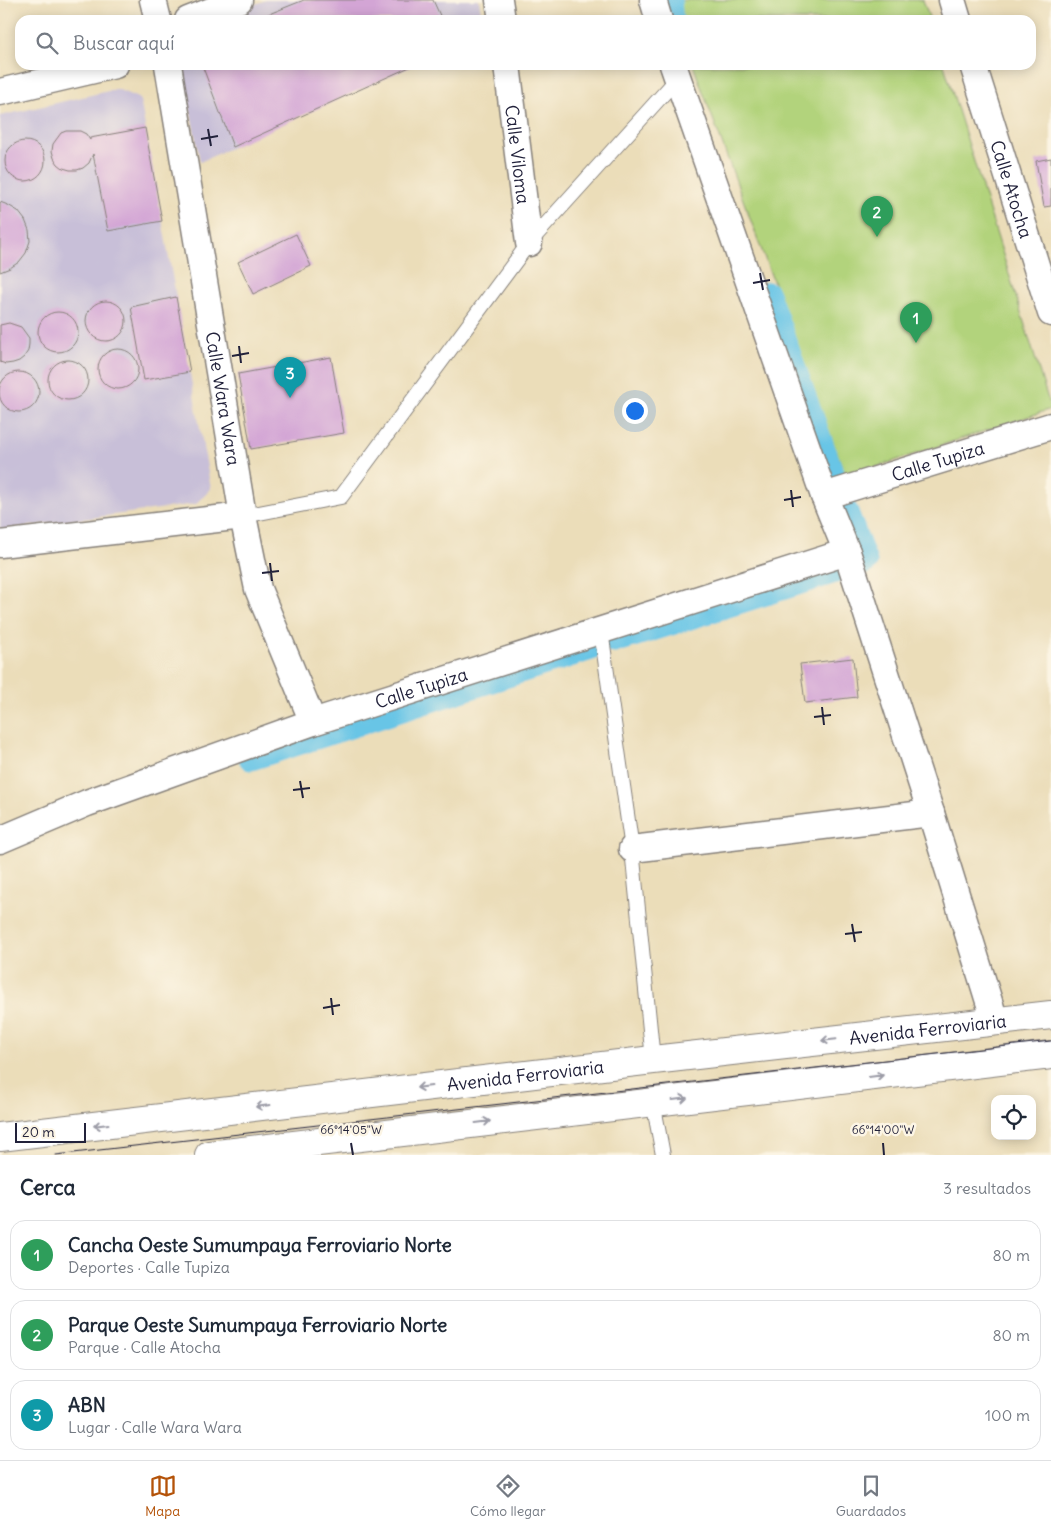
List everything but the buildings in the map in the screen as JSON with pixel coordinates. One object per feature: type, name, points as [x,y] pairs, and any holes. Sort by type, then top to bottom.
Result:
[{"type":"street","points":[[153,0],[157,15]]},
{"type":"street","points":[[201,15],[239,0]]},
{"type":"street","points":[[499,0],[501,15]]},
{"type":"street","points":[[653,0],[658,15]]},
{"type":"street","points":[[952,0],[956,15]]},
{"type":"street","points":[[0,92],[94,70]]},
{"type":"street","name":"Calle Wara Wara","points":[[169,70],[243,516],[258,589],[314,722]]},
{"type":"street","name":"Calle Viloma","points":[[508,70],[529,243]]},
{"type":"street","name":"Calle Atocha","points":[[974,70],[1051,313]]},
{"type":"street","points":[[675,72],[824,496],[847,552],[932,813],[995,1021]]},
{"type":"street","name":"Calle Tupiza","points":[[824,496],[1051,426]]},
{"type":"street","points":[[0,544],[243,516]]},
{"type":"street","name":"Calle Tupiza","points":[[0,840],[87,803],[314,722],[847,552]]},
{"type":"street","points":[[632,849],[932,813]]},
{"type":"street","name":"Avenida Ferroviaria","points":[[0,1137],[1051,1015]]},
{"type":"street","points":[[209,1155],[1051,1055]]},
{"type":"lane","points":[[243,516],[341,497],[529,243],[675,72]]},
{"type":"lane","points":[[601,631],[632,849],[653,1060]]},
{"type":"lane","points":[[653,1102],[663,1155]]},
{"type":"shaded area","points":[[266,0],[479,0],[481,15],[226,15]]},
{"type":"shaded area","points":[[183,70],[403,70],[332,101],[200,162]]},
{"type":"shaded area","points":[[117,89],[140,99],[211,489],[196,504],[0,530],[0,116]]},
{"type":"green space","points":[[670,0],[923,0],[928,15],[674,15]]},
{"type":"green space","points":[[695,70],[946,70],[1051,409],[846,477]]},
{"type":"waterway","points":[[670,0],[670,15]]},
{"type":"waterway","points":[[767,294],[832,474]]},
{"type":"waterway","points":[[846,512],[865,562]]},
{"type":"waterway","points":[[614,641],[835,571]]},
{"type":"waterway","points":[[251,758],[591,648]]},
{"type":"tram line","points":[[56,1155],[1051,1041]]},
{"type":"place","name":"Parque Oeste Sumumpaya Ferroviario Norte","points":[[877,237]]},
{"type":"place","name":"Cancha Oeste Sumumpaya Ferroviario Norte","points":[[916,343]]},
{"type":"place","name":"ABN","points":[[290,398]]}]
